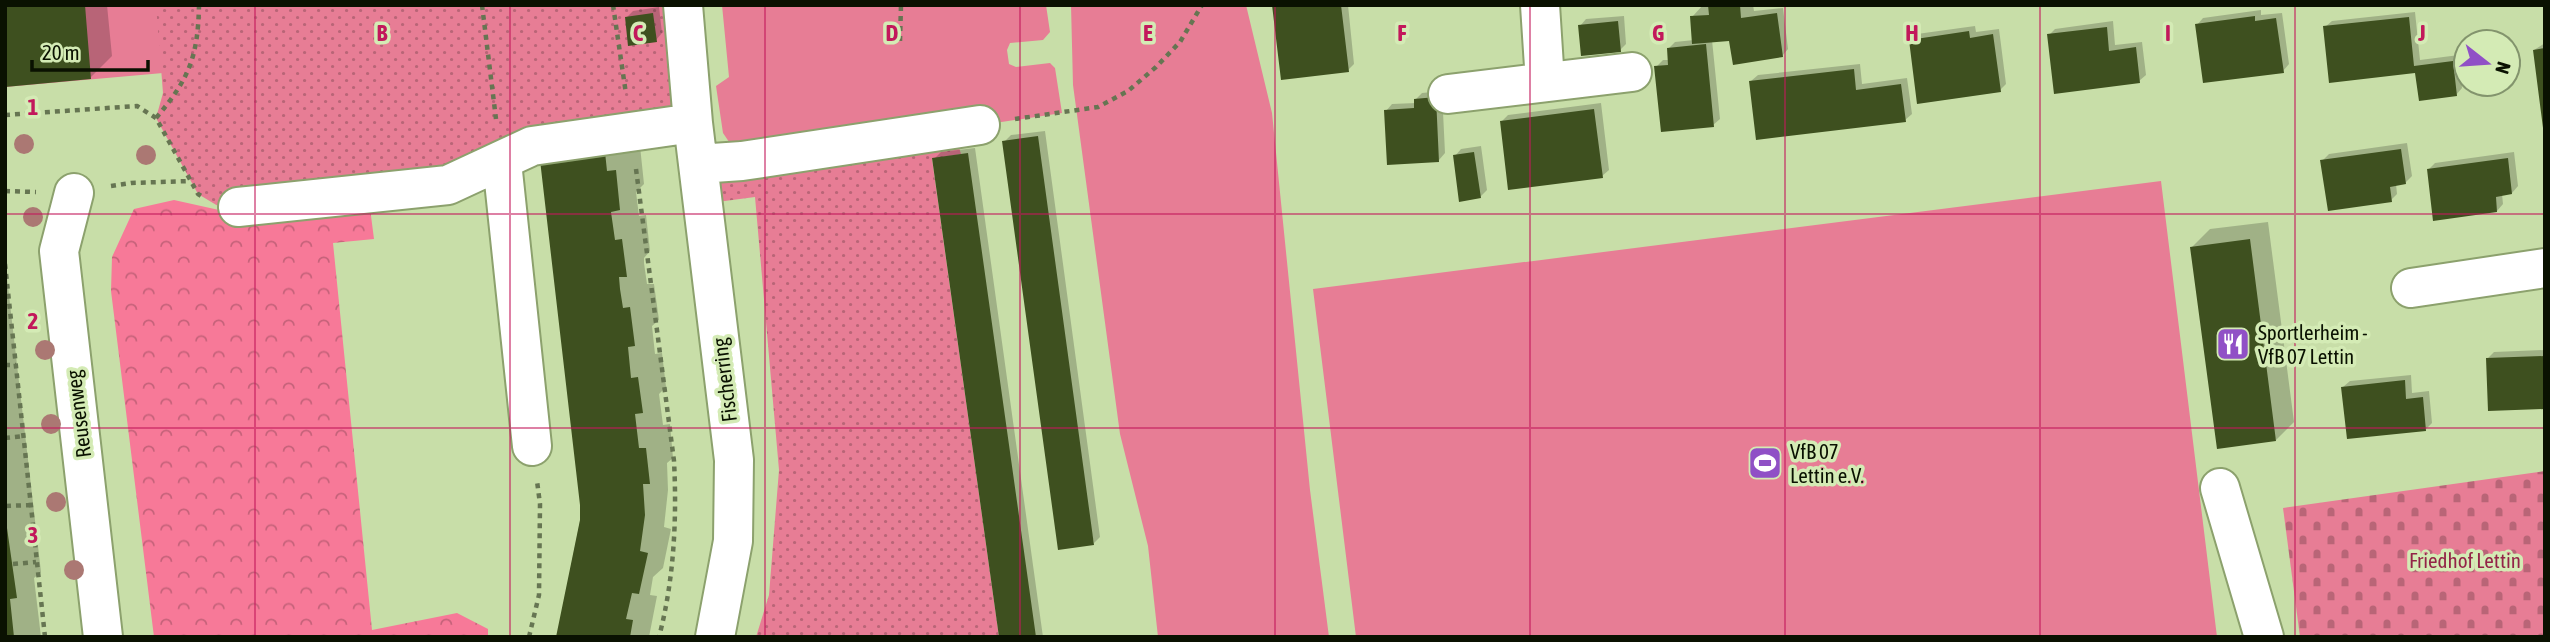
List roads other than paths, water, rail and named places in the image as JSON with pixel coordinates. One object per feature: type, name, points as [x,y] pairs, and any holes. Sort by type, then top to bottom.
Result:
[{"type":"street","name":"Fischerring","points":[[682,5],[692,123],[734,460],[733,541],[715,637]]},
{"type":"street","points":[[1540,5],[1545,82]]},
{"type":"street","points":[[1448,94],[1632,72]]},
{"type":"street","points":[[238,206],[448,185],[532,146],[692,123]]},
{"type":"street","points":[[698,164],[980,125]]},
{"type":"street","points":[[502,162],[532,446]]},
{"type":"street","name":"Reusenweg","points":[[74,193],[59,251],[103,637]]},
{"type":"street","points":[[2411,288],[2545,268]]},
{"type":"street","points":[[2220,488],[2264,637]]},
{"type":"place","name":"Sportlerheim - VfB 07 Lettin","points":[[2233,344]]},
{"type":"place","name":"VfB 07 Lettin e.V.","points":[[1765,463]]},
{"type":"park label","name":"Friedhof Lettin","points":[[2465,560]]}]
